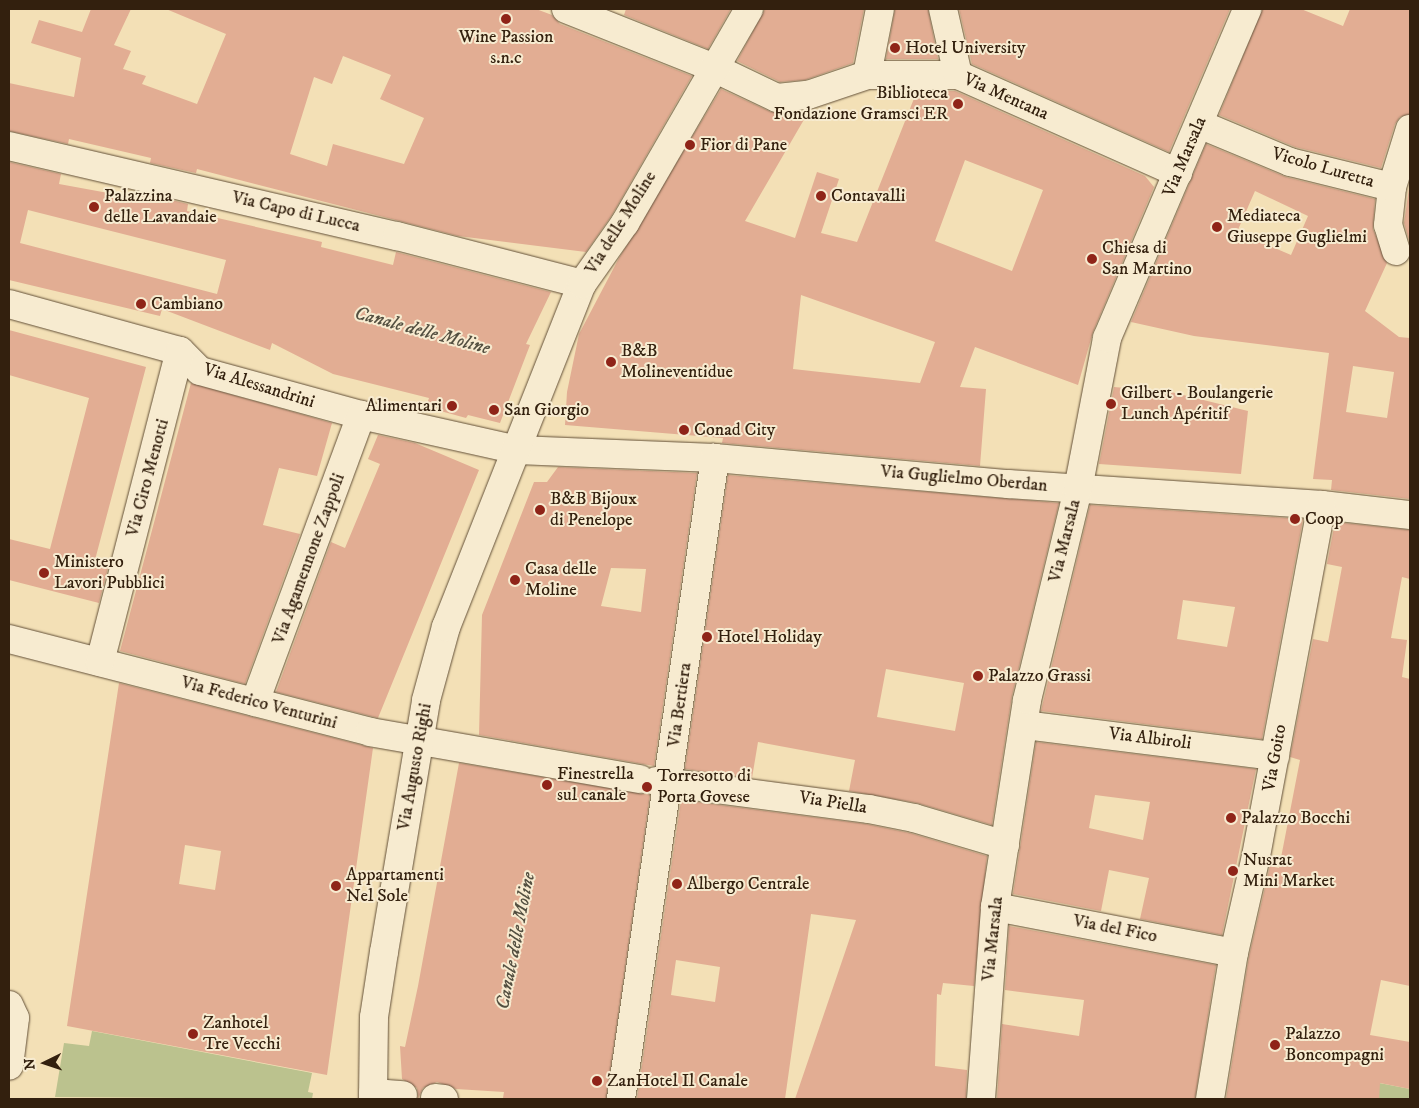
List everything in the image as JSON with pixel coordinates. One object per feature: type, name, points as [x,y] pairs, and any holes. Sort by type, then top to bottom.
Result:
[{"type":"street","name":"Via Mentana","points":[[566,9],[714,68],[762,92],[786,99],[808,95],[867,75],[958,75],[1178,173]]},
{"type":"street","name":"Via delle Moline","points":[[517,450],[582,284],[625,223],[749,9]]},
{"type":"street","points":[[867,75],[880,9]]},
{"type":"street","points":[[943,9],[958,75]]},
{"type":"street","name":"Via Marsala","points":[[980,1099],[995,907],[1024,724],[1042,629],[1078,489],[1107,338],[1247,9]]},
{"type":"street","name":"Vicolo Luretta","points":[[1199,124],[1290,162],[1392,187]]},
{"type":"street","points":[[1396,251],[1388,225],[1392,187],[1410,129]]},
{"type":"street","name":"Via Capo di Lucca","points":[[9,146],[397,236],[582,284]]},
{"type":"street","name":"Via Alessandrini","points":[[9,304],[180,352],[200,371],[361,415],[517,450]]},
{"type":"street","name":"Via Ciro Menotti","points":[[100,662],[180,352]]},
{"type":"street","name":"Via Agamennone Zappoli","points":[[255,702],[361,415]]},
{"type":"street","name":"Via Guglielmo Oberdan","points":[[517,450],[715,458],[1078,489],[1322,505],[1410,515]]},
{"type":"street","name":"Via Augusto Righi","points":[[373,1096],[374,1017],[419,741],[446,627],[517,450]]},
{"type":"street","name":"Via Bertiera","points":[[621,1099],[655,781],[715,458]]},
{"type":"street","name":"Via Goito","points":[[1210,1099],[1234,953],[1275,756],[1322,505]]},
{"type":"street","name":"Via Federico Venturini","points":[[9,639],[370,732],[419,741]]},
{"type":"street","name":"Via Albiroli","points":[[1024,724],[1275,756]]},
{"type":"street","name":"Via Piella","points":[[419,741],[655,781],[869,809],[914,818],[1005,845]]},
{"type":"street","name":"Via del Fico","points":[[995,907],[1234,953]]},
{"type":"street","points":[[9,1004],[16,1018],[9,1066]]},
{"type":"street","points":[[373,1096],[403,1095]]},
{"type":"green space","points":[[92,1031],[312,1073],[308,1092],[313,1093],[312,1099],[55,1097],[64,1043],[89,1046]]},
{"type":"green space","points":[[1338,1075],[1410,1089],[1410,1099],[1333,1099]]},
{"type":"building","points":[[91,9],[131,9],[114,45],[131,51],[123,69],[146,76],[142,84],[197,104],[226,34],[166,9],[536,9],[552,15],[560,24],[692,76],[612,215],[586,252],[458,236],[197,169],[196,173],[150,163],[151,158],[69,139],[68,144],[9,131],[9,83],[74,97],[81,58],[31,43],[39,20],[82,32]],"holes":[[[343,56],[391,75],[380,99],[424,118],[404,164],[333,144],[327,166],[290,154],[314,77],[332,84]]]},
{"type":"building","points":[[626,9],[731,9],[708,49],[624,15]]},
{"type":"building","points":[[765,9],[864,9],[853,63],[805,80],[780,82],[737,61]]},
{"type":"building","points":[[895,9],[928,9],[938,59],[886,59]]},
{"type":"building","points":[[959,9],[1230,9],[1169,152],[972,64]]},
{"type":"building","points":[[1262,9],[1301,9],[1343,26],[1350,9],[1410,9],[1410,114],[1400,117],[1395,124],[1381,168],[1295,147],[1219,115]]},
{"type":"building","points":[[721,89],[771,112],[809,111],[745,221],[795,238],[817,172],[839,179],[821,233],[857,242],[917,91],[955,91],[1145,176],[1154,187],[1093,332],[1078,385],[975,347],[960,387],[986,389],[980,466],[722,443],[723,438],[565,425],[567,392],[579,334],[619,258]],"holes":[[[965,160],[1043,190],[1012,271],[935,241]],[[801,295],[935,342],[920,383],[793,369]]]},
{"type":"building","points":[[1206,144],[1286,177],[1375,199],[1373,229],[1387,263],[1365,311],[1399,337],[1410,338],[1410,499],[1331,490],[1332,480],[1313,479],[1329,353],[1194,336],[1131,322]],"holes":[[[1255,191],[1308,216],[1291,255],[1237,232]],[[1353,366],[1394,372],[1387,418],[1346,412]]]},
{"type":"building","points":[[9,162],[61,174],[59,184],[141,199],[142,193],[188,204],[187,211],[322,242],[321,247],[393,265],[396,252],[551,292],[526,344],[530,345],[500,423],[468,415],[466,418],[426,407],[429,398],[333,374],[272,343],[270,350],[162,309],[160,316],[9,280]],"holes":[[[28,210],[226,260],[217,294],[20,243]]]},
{"type":"building","points":[[1410,181],[1410,244],[1404,223]]},
{"type":"building","points":[[9,330],[146,367],[95,560],[109,564],[99,603],[9,580],[9,539],[50,549],[89,398],[9,375]]},
{"type":"building","points":[[191,383],[332,423],[317,476],[279,468],[263,525],[300,534],[245,684],[120,651]]},
{"type":"building","points":[[1114,387],[1171,392],[1248,411],[1241,474],[1099,464]]},
{"type":"building","points":[[378,435],[415,443],[479,470],[378,718],[276,692],[331,542],[345,548],[380,464],[368,459]]},
{"type":"building","points":[[558,467],[697,473],[654,766],[479,735],[482,615],[534,482],[547,482]],"holes":[[[611,568],[646,569],[641,612],[601,606]]]},
{"type":"building","points":[[728,475],[1059,503],[1012,696],[992,825],[917,803],[849,791],[855,760],[758,742],[752,778],[685,769]],"holes":[[[886,669],[964,683],[955,731],[877,717]]]},
{"type":"building","points":[[1090,505],[1303,519],[1262,739],[1041,711]],"holes":[[[1183,600],[1235,607],[1227,647],[1177,639]]]},
{"type":"building","points":[[1335,522],[1410,530],[1410,579],[1402,577],[1391,638],[1407,640],[1402,677],[1410,679],[1410,986],[1381,980],[1370,1035],[1410,1042],[1410,1089],[1380,1083],[1379,1099],[1226,1099],[1249,956],[1270,866],[1279,868],[1300,760],[1290,757],[1313,639],[1328,642],[1342,567],[1327,564]]},
{"type":"building","points":[[119,683],[373,748],[327,1075],[67,1026]],"holes":[[[185,845],[221,851],[215,890],[179,884]]]},
{"type":"building","points":[[1036,742],[1256,769],[1222,935],[1140,919],[1149,878],[1109,870],[1101,911],[1013,894]],"holes":[[[1095,795],[1150,802],[1143,840],[1089,828]]]},
{"type":"building","points":[[459,763],[650,795],[606,1099],[503,1098],[504,1092],[456,1089],[437,1082],[423,1088],[418,1099],[417,1088],[402,1079],[400,1046],[405,1047],[418,986]]},
{"type":"building","points":[[681,800],[866,824],[910,833],[987,856],[974,986],[943,983],[941,995],[937,994],[935,1066],[967,1070],[966,1099],[795,1099],[856,920],[811,914],[785,1099],[637,1099]],"holes":[[[676,960],[720,967],[715,1002],[671,995]]]},
{"type":"building","points":[[1009,926],[1216,965],[1195,1099],[997,1099],[1002,1024],[1079,1036],[1084,1000],[1005,990]]},
{"type":"place","name":"Wine Passion s.n.c","points":[[506,19]]},
{"type":"place","name":"Hotel University","points":[[895,48]]},
{"type":"place","name":"Biblioteca Fondazione Gramsci ER","points":[[958,104]]},
{"type":"place","name":"Fior di Pane","points":[[690,145]]},
{"type":"place","name":"Contavalli","points":[[821,196]]},
{"type":"place","name":"Palazzina delle Lavandaie","points":[[94,207]]},
{"type":"place","name":"Mediateca Giuseppe Guglielmi","points":[[1217,227]]},
{"type":"place","name":"Chiesa di San Martino","points":[[1092,259]]},
{"type":"place","name":"Cambiano","points":[[141,304]]},
{"type":"place","name":"B&B Molineventidue","points":[[611,362]]},
{"type":"place","name":"Gilbert - Boulangerie Lunch Apéritif","points":[[1111,404]]},
{"type":"place","name":"Alimentari","points":[[452,406]]},
{"type":"place","name":"San Giorgio","points":[[494,410]]},
{"type":"place","name":"Conad City","points":[[684,430]]},
{"type":"place","name":"B&B Bijoux di Penelope","points":[[540,510]]},
{"type":"place","name":"Coop","points":[[1295,519]]},
{"type":"place","name":"Ministero Lavori Pubblici","points":[[44,573]]},
{"type":"place","name":"Casa delle Moline","points":[[515,580]]},
{"type":"place","name":"Hotel Holiday","points":[[707,637]]},
{"type":"place","name":"Palazzo Grassi","points":[[978,676]]},
{"type":"place","name":"Finestrella sul canale","points":[[547,785]]},
{"type":"place","name":"Torresotto di Porta Govese","points":[[647,787]]},
{"type":"place","name":"Palazzo Bocchi","points":[[1231,818]]},
{"type":"place","name":"Nusrat Mini Market","points":[[1233,871]]},
{"type":"place","name":"Albergo Centrale","points":[[677,884]]},
{"type":"place","name":"Appartamenti Nel Sole","points":[[336,886]]},
{"type":"place","name":"Zanhotel Tre Vecchi","points":[[193,1034]]},
{"type":"place","name":"Palazzo Boncompagni","points":[[1275,1045]]},
{"type":"place","name":"ZanHotel Il Canale","points":[[597,1081]]},
{"type":"water label","name":"Canale delle Moline","points":[[422,331]]},
{"type":"water label","name":"Canale delle Moline","points":[[516,941]]}]
